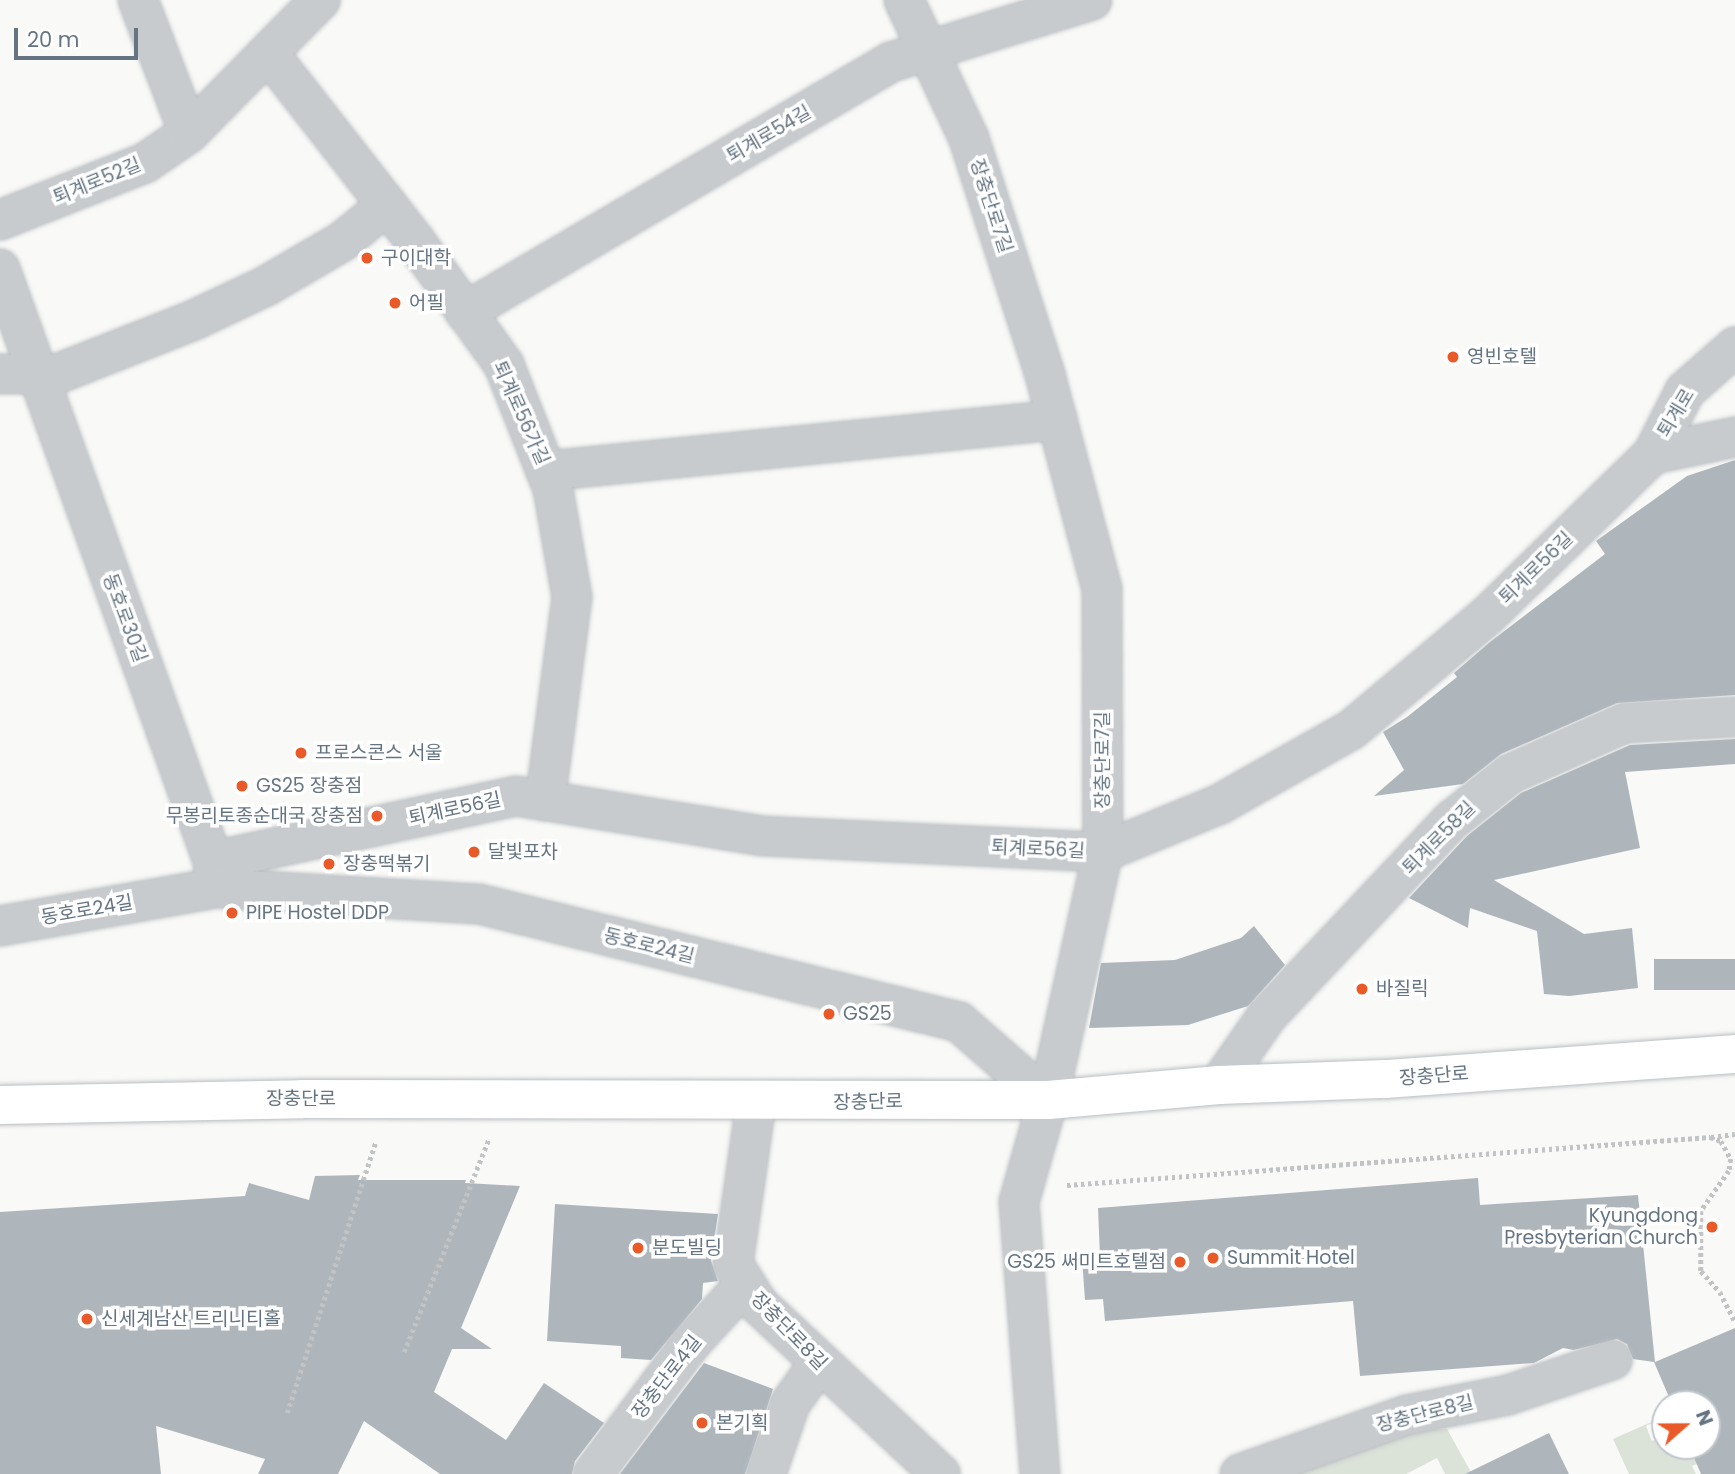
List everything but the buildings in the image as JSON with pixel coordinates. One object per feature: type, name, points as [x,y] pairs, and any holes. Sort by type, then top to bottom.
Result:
[{"type":"main road","name":"장충단로","points":[[0,1105],[389,1100],[756,1103],[1048,1100],[1219,1085],[1427,1077],[1735,1054]]},
{"type":"street","points":[[138,0],[189,133]]},
{"type":"street","name":"퇴계로52길","points":[[0,220],[145,163],[189,133],[320,0]]},
{"type":"street","name":"장충단로7길","points":[[904,0],[969,139],[1057,420],[1102,589],[1103,852],[1048,1100]]},
{"type":"street","name":"퇴계로54길","points":[[466,312],[891,62],[1092,0]]},
{"type":"street","name":"퇴계로56가길","points":[[269,54],[387,205],[503,365],[546,471],[572,597],[545,801]]},
{"type":"street","points":[[0,374],[57,374],[266,286],[343,241],[387,205]]},
{"type":"street","name":"동호로30길","points":[[0,269],[215,875]]},
{"type":"street","name":"퇴계로","points":[[1653,454],[1685,391],[1735,347]]},
{"type":"street","points":[[546,471],[1057,420]]},
{"type":"street","points":[[1653,454],[1735,437]]},
{"type":"street","name":"퇴계로56길","points":[[215,875],[516,796],[763,836],[1103,852],[1220,804],[1352,730],[1487,616],[1653,454]]},
{"type":"street","name":"퇴계로58길","points":[[1219,1085],[1267,1016],[1452,820],[1510,774],[1625,723],[1735,717]]},
{"type":"street","name":"동호로24길","points":[[0,926],[215,875],[479,904],[958,1022],[1048,1100]]},
{"type":"street","points":[[1040,1474],[1019,1202],[1048,1100]]},
{"type":"street","name":"장충단로8길","points":[[756,1103],[733,1264],[759,1305],[940,1474]]},
{"type":"street","name":"장충단로4길","points":[[593,1474],[691,1343],[746,1284]]},
{"type":"street","name":"장충단로8길","points":[[1240,1474],[1407,1415],[1508,1395],[1612,1360]]},
{"type":"street","points":[[766,1474],[790,1404],[819,1363]]},
{"type":"path","points":[[287,1413],[389,1100]]},
{"type":"path","points":[[404,1352],[503,1101]]},
{"type":"path","points":[[1058,1185],[1735,1134]]},
{"type":"path","points":[[1710,1137],[1721,1141],[1731,1159],[1729,1171],[1701,1212],[1701,1271],[1720,1292],[1735,1321]]},
{"type":"shaded area","points":[[1651,1422],[1646,1426],[1651,1438],[1651,1460],[1695,1460],[1697,1464],[1692,1466],[1696,1474],[1629,1474],[1613,1439]]},
{"type":"shaded area","points":[[1447,1429],[1472,1474],[1445,1474],[1437,1458],[1406,1474],[1277,1474],[1405,1430]]},
{"type":"place","name":"구이대학","points":[[367,258]]},
{"type":"place","name":"어필","points":[[395,303]]},
{"type":"place","name":"영빈호텔","points":[[1453,357]]},
{"type":"place","name":"프로스콘스 서울","points":[[301,753]]},
{"type":"place","name":"GS25 장충점","points":[[242,786]]},
{"type":"place","name":"무봉리토종순대국 장충점","points":[[377,816]]},
{"type":"place","name":"달빛포차","points":[[474,852]]},
{"type":"place","name":"장충떡볶기","points":[[329,864]]},
{"type":"place","name":"PIPE Hostel DDP","points":[[232,913]]},
{"type":"place","name":"바질릭","points":[[1362,989]]},
{"type":"place","name":"GS25","points":[[829,1014]]},
{"type":"place","name":"Kyungdong Presbyterian Church","points":[[1712,1227]]},
{"type":"place","name":"분도빌딩","points":[[638,1248]]},
{"type":"place","name":"Summit Hotel","points":[[1213,1258]]},
{"type":"place","name":"GS25 써미트호텔점","points":[[1180,1262]]},
{"type":"place","name":"신세계남산 트리니티홀","points":[[87,1319]]},
{"type":"place","name":"본기획","points":[[702,1423]]}]
